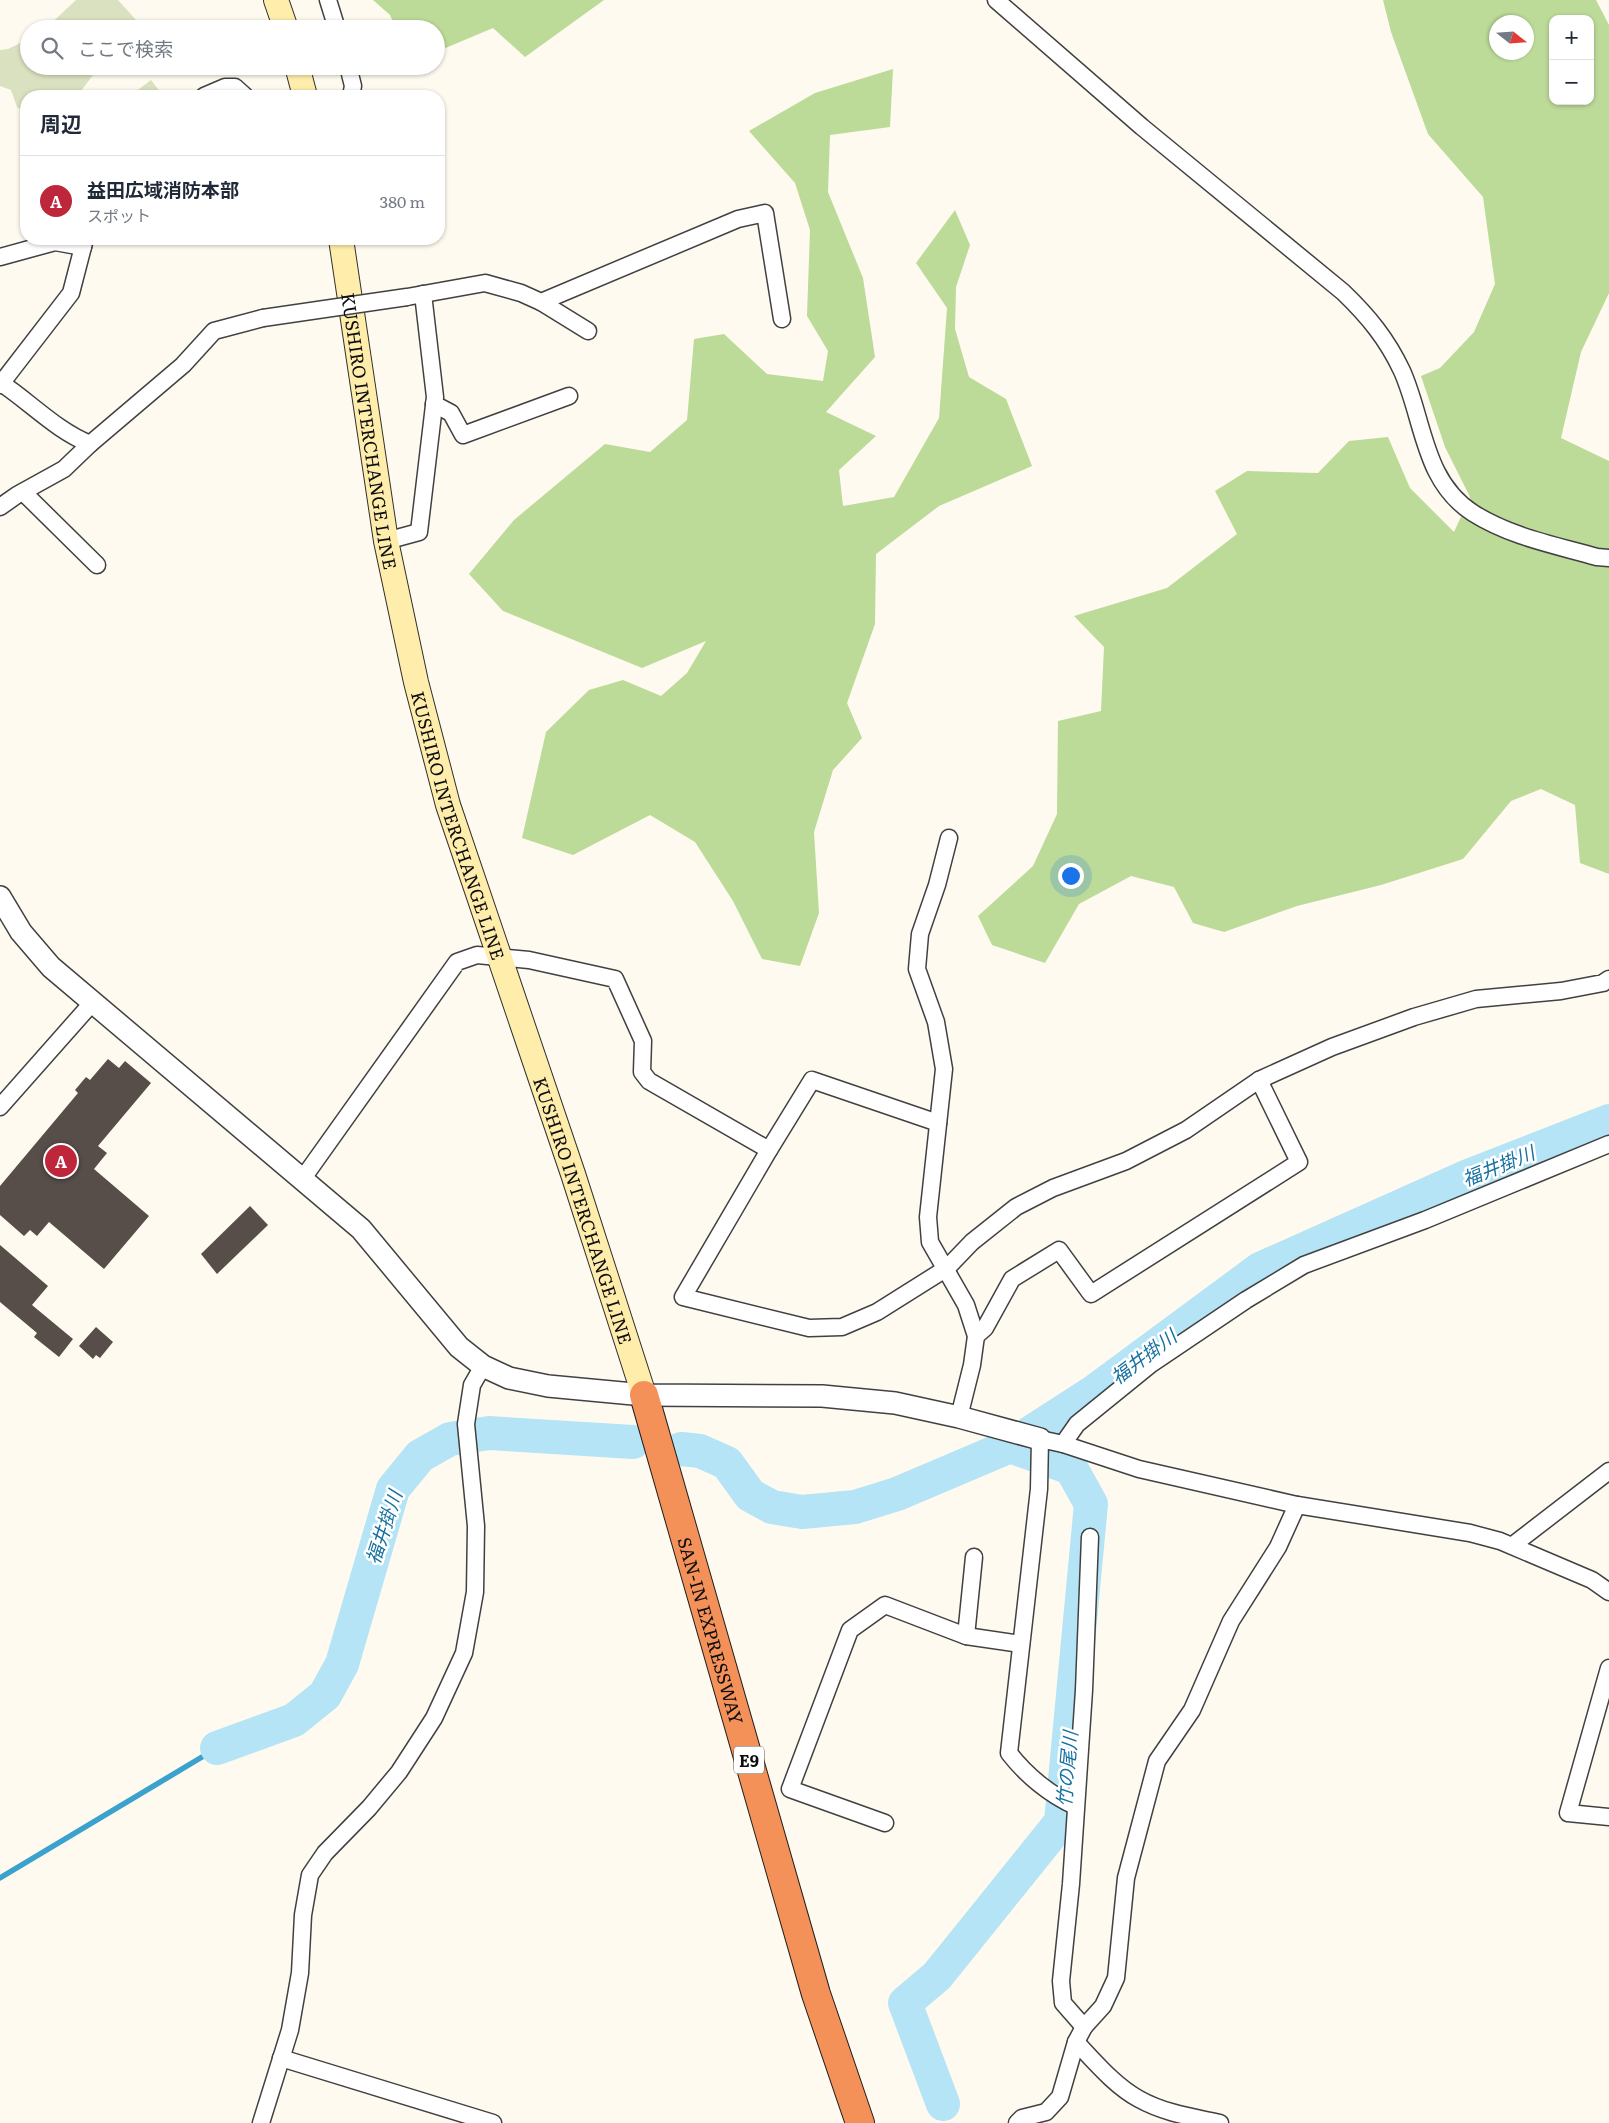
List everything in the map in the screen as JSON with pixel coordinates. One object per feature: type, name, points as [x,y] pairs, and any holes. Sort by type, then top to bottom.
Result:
[{"type":"highway","name":"SAN-IN EXPRESSWAY","points":[[644,1395],[816,1994],[860,2123]]},
{"type":"main road","points":[[276,0],[283,20]]},
{"type":"main road","points":[[299,75],[303,90]]},
{"type":"main road","name":"KUSHIRO INTERCHANGE LINE","points":[[342,245],[386,541],[416,682],[448,805],[644,1395]]},
{"type":"street","points":[[328,0],[334,20]]},
{"type":"street","points":[[996,0],[1142,127],[1344,292],[1374,322],[1402,371],[1429,458],[1446,489],[1472,512],[1513,534],[1609,558]]},
{"type":"street","points":[[351,75],[354,86],[353,90]]},
{"type":"street","points":[[218,90],[225,87],[235,87],[238,90]]},
{"type":"street","points":[[541,302],[738,219],[765,213],[782,319]]},
{"type":"street","points":[[0,257],[45,245]]},
{"type":"street","points":[[83,245],[71,293],[0,384],[29,402],[69,436],[90,444]]},
{"type":"street","points":[[0,507],[22,492],[64,469],[90,444],[183,365],[214,331],[263,318],[485,283],[521,293],[541,302],[588,330]]},
{"type":"street","points":[[386,541],[419,532],[434,404],[415,295]]},
{"type":"street","points":[[434,404],[451,413],[463,435],[569,396]]},
{"type":"street","points":[[22,492],[97,565]]},
{"type":"street","points":[[949,838],[937,885],[920,934],[917,969],[936,1022],[944,1069],[928,1217],[930,1242],[947,1268],[966,1305],[976,1336],[972,1365],[959,1417]]},
{"type":"street","points":[[0,897],[21,932],[51,967],[360,1229],[459,1347],[483,1366],[509,1378],[548,1386],[644,1395],[822,1396],[895,1403],[959,1417],[1063,1444],[1139,1469],[1297,1505],[1470,1534],[1513,1546],[1592,1580],[1609,1592]]},
{"type":"street","points":[[301,1180],[457,962],[477,955],[529,960],[615,979],[643,1040],[642,1072],[649,1081],[769,1150]]},
{"type":"street","points":[[938,1123],[812,1080],[683,1297],[809,1328],[842,1327],[878,1312],[947,1268],[972,1242],[1016,1207],[1053,1188],[1126,1161],[1186,1130],[1259,1080],[1332,1047],[1414,1017],[1476,999],[1561,991],[1603,983],[1609,979]]},
{"type":"street","points":[[0,1107],[92,1003]]},
{"type":"street","points":[[976,1336],[985,1328],[1012,1279],[1058,1250],[1091,1294],[1298,1162],[1259,1080]]},
{"type":"street","points":[[1063,1444],[1076,1424],[1151,1364],[1246,1300],[1304,1266],[1425,1220],[1609,1144]]},
{"type":"street","points":[[261,2123],[290,2030],[300,1974],[302,1915],[310,1875],[325,1853],[369,1808],[400,1772],[434,1718],[464,1653],[475,1592],[476,1526],[466,1424],[472,1385],[483,1366]]},
{"type":"street","points":[[1040,1439],[1039,1489],[1010,1753],[1022,1769],[1063,1800],[1075,1806]]},
{"type":"street","points":[[1513,1546],[1609,1471]]},
{"type":"street","points":[[1017,2123],[1022,2118],[1046,2112],[1060,2097],[1076,2042],[1084,2026],[1103,2006],[1116,1978],[1126,1878],[1157,1761],[1192,1710],[1231,1621],[1278,1547],[1297,1505]]},
{"type":"street","points":[[1084,2026],[1062,2003],[1061,1981],[1071,1884],[1084,1690],[1090,1537]]},
{"type":"street","points":[[966,1636],[974,1557]]},
{"type":"street","points":[[885,1823],[790,1789],[850,1630],[885,1605],[966,1636],[1021,1644]]},
{"type":"street","points":[[1609,1668],[1568,1814],[1609,1817]]},
{"type":"street","points":[[1076,2042],[1103,2071],[1137,2098],[1166,2111],[1220,2123]]},
{"type":"street","points":[[281,2058],[492,2123]]},
{"type":"green space","points":[[76,0],[118,0],[136,20],[55,20]]},
{"type":"green space","points":[[373,0],[604,0],[525,57],[493,28],[445,48],[445,20],[392,20],[390,15]]},
{"type":"green space","points":[[1383,0],[1596,0],[1609,25],[1609,293],[1581,352],[1561,438],[1609,461],[1609,874],[1580,863],[1575,805],[1541,789],[1511,801],[1463,859],[1381,885],[1297,906],[1224,932],[1193,923],[1174,887],[1131,876],[1079,904],[1045,963],[992,945],[978,916],[1033,866],[1057,814],[1058,721],[1101,711],[1104,647],[1074,616],[1167,588],[1237,534],[1215,491],[1247,471],[1318,473],[1349,441],[1388,437],[1410,488],[1454,532],[1470,497],[1445,447],[1421,376],[1440,368],[1474,332],[1495,284],[1483,197],[1428,134],[1391,32]]},
{"type":"green space","points":[[20,43],[20,75],[93,75],[82,90],[20,90],[20,109],[17,107],[11,90],[0,86],[0,50],[8,49]]},
{"type":"green space","points":[[893,69],[890,127],[830,135],[828,192],[863,278],[875,357],[826,412],[876,436],[839,470],[843,506],[894,497],[939,418],[947,308],[916,263],[955,210],[970,245],[956,287],[955,329],[969,377],[1006,399],[1032,466],[939,506],[876,554],[875,624],[847,703],[862,738],[833,770],[814,832],[819,913],[800,966],[762,959],[733,901],[695,842],[650,815],[573,855],[522,838],[546,732],[589,690],[623,680],[661,696],[687,673],[706,641],[642,668],[503,611],[469,574],[514,520],[605,444],[650,452],[687,420],[694,339],[724,334],[767,374],[823,381],[828,351],[807,316],[810,230],[795,183],[749,131],[815,93]]},
{"type":"green space","points":[[151,80],[158,90],[138,90]]},
{"type":"building","points":[[108,1059],[119,1068],[125,1061],[151,1083],[98,1146],[107,1153],[94,1169],[149,1216],[104,1269],[49,1222],[37,1236],[30,1230],[24,1236],[0,1215],[0,1186],[78,1093],[75,1090],[86,1077],[90,1080]]},
{"type":"building","points":[[250,1206],[268,1225],[217,1274],[201,1254]]},
{"type":"building","points":[[0,1245],[48,1286],[32,1305],[73,1339],[59,1357],[34,1337],[37,1333],[0,1302]]},
{"type":"building","points":[[96,1327],[113,1342],[100,1358],[96,1355],[93,1359],[79,1346]]},
{"type":"waterway","name":"福井掛川","points":[[681,1449],[700,1451],[727,1463],[750,1495],[772,1507],[802,1512],[855,1507],[897,1494],[1010,1446],[1095,1391],[1260,1269],[1468,1176],[1609,1121]]},
{"type":"waterway","name":"福井掛川","points":[[217,1748],[294,1720],[325,1695],[342,1664],[393,1489],[420,1456],[450,1439],[489,1433],[633,1442]]},
{"type":"waterway","name":"竹の尾川","points":[[943,2104],[905,2003],[937,1976],[1061,1822],[1091,1504],[1071,1468],[1010,1446]]},
{"type":"waterway","points":[[0,1878],[217,1748]]},
{"type":"place","name":"益田広域消防本部","points":[[61,1161]]}]
